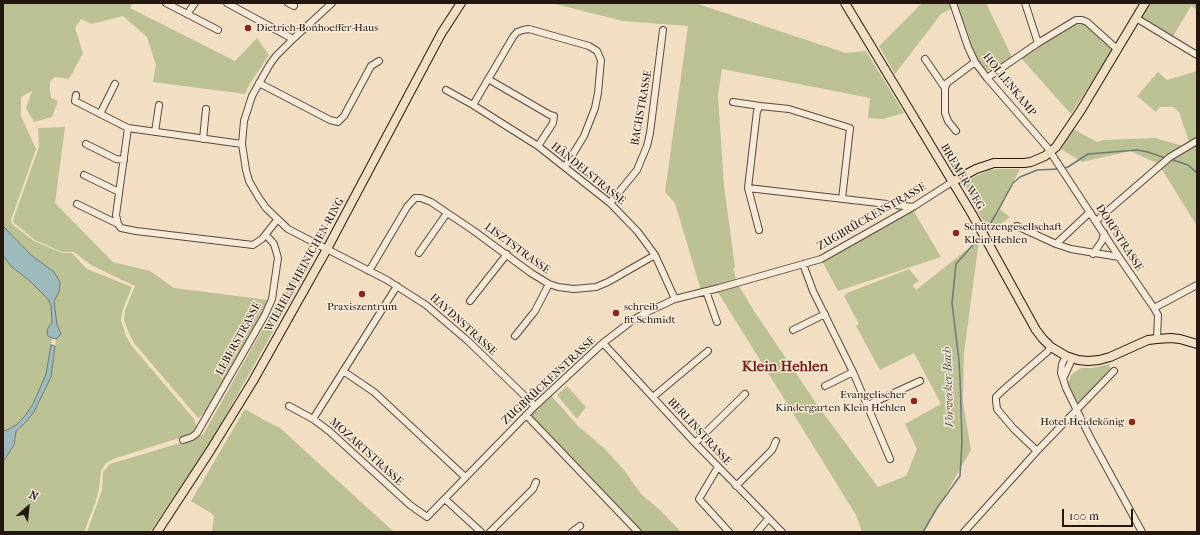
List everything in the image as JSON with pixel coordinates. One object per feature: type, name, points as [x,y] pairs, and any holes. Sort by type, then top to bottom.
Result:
[{"type":"main road","name":"WILHELM-HEINICHEN-RING","points":[[157,532],[210,451],[249,387],[327,249],[434,46],[461,3]]},
{"type":"main road","name":"BREMER WEG","points":[[845,3],[985,237],[1042,340],[1069,358]]},
{"type":"main road","points":[[952,182],[985,165],[994,163],[1028,162],[1039,159],[1050,152],[1061,141],[1072,125],[1145,3]]},
{"type":"main road","points":[[1069,358],[1088,361],[1099,360],[1110,357],[1148,340],[1157,339],[1180,339],[1197,344]]},
{"type":"street","points":[[166,3],[218,30]]},
{"type":"street","points":[[187,14],[195,3]]},
{"type":"street","points":[[227,3],[293,39]]},
{"type":"street","name":"HAYDNSTRASSE","points":[[332,3],[293,39],[270,64],[252,96],[243,130],[242,144],[249,180],[259,198],[278,220],[298,235],[369,271],[426,305],[451,325],[535,406]]},
{"type":"street","name":"HOLLENKAMP","points":[[953,3],[968,47],[976,62],[987,78],[1050,152]]},
{"type":"street","points":[[1025,3],[1038,43]]},
{"type":"street","points":[[1136,18],[1197,55]]},
{"type":"street","points":[[987,78],[1070,22],[1082,20],[1086,22],[1117,49]]},
{"type":"street","points":[[473,105],[517,32],[529,29],[589,46],[597,51],[601,60],[595,108],[584,136],[565,167]]},
{"type":"street","name":"BACHSTRASSE","points":[[610,203],[637,170],[647,146],[663,30]]},
{"type":"street","points":[[925,59],[945,88]]},
{"type":"street","points":[[259,82],[330,120],[338,122],[344,116],[371,66],[379,61]]},
{"type":"street","points":[[956,131],[948,121],[945,113],[945,88],[947,83],[976,62]]},
{"type":"street","name":"HÄNDELSTRASSE","points":[[488,79],[550,116],[554,116],[553,123],[538,146]]},
{"type":"street","points":[[100,114],[115,84]]},
{"type":"street","name":"HÄNDELSTRASSE","points":[[446,90],[473,105],[538,146],[610,203],[638,232],[655,255],[675,299]]},
{"type":"street","points":[[76,95],[75,101],[128,128],[242,144]]},
{"type":"street","points":[[733,102],[789,109],[850,128],[842,199]]},
{"type":"street","points":[[155,132],[159,104]]},
{"type":"street","points":[[759,230],[748,188],[757,111],[760,106]]},
{"type":"street","points":[[204,139],[206,109]]},
{"type":"street","points":[[118,224],[116,215],[128,128]]},
{"type":"street","points":[[1096,222],[1170,157],[1197,141]]},
{"type":"street","points":[[86,144],[116,159],[124,160]]},
{"type":"street","name":"DORFSTRASSE","points":[[1050,152],[1119,258],[1154,308],[1158,315],[1157,339]]},
{"type":"street","points":[[84,175],[119,192]]},
{"type":"street","name":"ZUGBRÜCKENSTRASSE","points":[[427,517],[535,406],[603,343],[645,312],[675,299],[821,258],[912,207],[952,182]]},
{"type":"street","points":[[748,188],[912,207]]},
{"type":"street","name":"LISZTSTRASSE","points":[[369,271],[407,206],[415,198],[421,198],[431,202],[507,254],[531,273],[549,284],[568,289],[584,289],[608,282],[655,255]]},
{"type":"street","points":[[77,204],[118,224],[121,228],[126,230],[246,245],[253,245],[258,242],[266,235],[278,220]]},
{"type":"street","points":[[1056,244],[1090,212]]},
{"type":"street","points":[[419,253],[447,213]]},
{"type":"street","points":[[1017,226],[1056,244],[1093,254],[1119,258]]},
{"type":"street","points":[[1093,254],[1102,241],[1104,233]]},
{"type":"street","name":"LEBERSTRASSE","points":[[183,440],[192,437],[197,433],[265,315],[272,300],[278,258],[274,244],[266,235]]},
{"type":"street","points":[[470,301],[507,254]]},
{"type":"street","points":[[803,264],[813,291],[868,405],[890,459]]},
{"type":"street","points":[[515,336],[535,310],[549,284]]},
{"type":"street","points":[[1154,308],[1197,284]]},
{"type":"street","points":[[313,419],[396,286]]},
{"type":"street","points":[[706,291],[717,322]]},
{"type":"street","points":[[793,330],[825,314]]},
{"type":"street","name":"BERLINSTRASSE","points":[[603,343],[695,443],[782,532]]},
{"type":"street","points":[[1037,451],[997,410],[996,397],[1051,347]]},
{"type":"street","points":[[653,397],[708,351]]},
{"type":"street","points":[[1069,358],[1063,379],[1076,410],[1142,532]]},
{"type":"street","points":[[964,532],[1037,451],[1114,371]]},
{"type":"street","points":[[343,372],[374,392],[465,478]]},
{"type":"street","points":[[825,386],[853,372]]},
{"type":"street","points":[[868,405],[920,381]]},
{"type":"street","points":[[695,443],[745,394]]},
{"type":"street","name":"MOZARTSTRASSE","points":[[289,406],[313,419],[329,431],[410,505],[427,517]]},
{"type":"street","points":[[526,415],[638,532]]},
{"type":"street","points":[[736,486],[772,450],[776,441]]},
{"type":"street","points":[[718,467],[699,499],[728,532]]},
{"type":"street","points":[[490,532],[533,489],[536,482]]},
{"type":"street","points":[[445,499],[481,532]]},
{"type":"street","points":[[757,532],[768,519]]},
{"type":"street","points":[[572,532],[580,526]]},
{"type":"green space","points":[[3,3],[133,3],[130,8],[235,61],[257,38],[269,55],[249,85],[245,94],[153,82],[156,65],[147,37],[123,16],[92,24],[81,19],[75,28],[83,53],[69,79],[55,77],[50,82],[51,98],[58,101],[52,117],[34,122],[26,108],[32,91],[21,97],[21,116],[36,149],[11,220],[12,224],[34,241],[62,253],[72,253],[87,269],[132,287],[123,309],[121,320],[126,336],[131,345],[194,419],[197,427],[192,434],[113,459],[106,463],[101,471],[96,501],[84,532],[3,532],[3,462],[14,445],[16,431],[34,412],[51,377],[56,339],[58,337],[59,329],[57,325],[54,301],[59,292],[41,264],[3,226]]},
{"type":"green space","points":[[551,3],[695,3],[846,53],[866,51],[904,113],[883,119],[868,118],[870,98],[722,69],[718,95],[724,186],[735,267],[733,268],[737,283],[754,311],[818,406],[878,487],[906,476],[917,449],[905,424],[941,404],[914,353],[880,370],[856,326],[859,324],[844,296],[847,293],[909,269],[919,281],[913,285],[916,290],[979,240],[964,353],[963,402],[971,450],[924,532],[862,532],[856,515],[716,289],[702,294],[675,203],[665,192],[688,26],[623,21]]},
{"type":"green space","points":[[922,3],[986,3],[1012,57],[990,71],[984,69],[972,52],[957,6],[941,14],[895,74],[879,46]]},
{"type":"green space","points":[[1149,3],[1197,3],[1197,10],[1191,6],[1172,38],[1139,19]]},
{"type":"green space","points":[[1081,22],[1090,26],[1113,49],[1071,114],[1021,58],[1072,25]]},
{"type":"green space","points":[[1197,71],[1197,137],[1189,142],[1179,112],[1173,107],[1160,107],[1156,112],[1137,96],[1158,72],[1167,80]]},
{"type":"green space","points":[[65,127],[55,203],[113,262],[150,271],[174,288],[268,300],[262,314],[206,412],[198,418],[134,343],[129,333],[124,320],[125,310],[135,286],[91,265],[74,252],[62,252],[35,240],[14,223],[13,220],[39,147],[38,128]]},
{"type":"green space","points":[[1073,129],[1097,142],[1104,140],[1155,138],[1183,146],[1167,156],[1159,164],[1130,151],[1082,162],[1061,149]]},
{"type":"green space","points":[[1197,144],[1197,226],[1161,168],[1171,159]]},
{"type":"green space","points":[[1020,169],[1000,209],[1010,217],[989,233],[965,186],[968,180],[978,175],[989,170]]},
{"type":"green space","points":[[913,210],[941,257],[838,291],[821,259]]},
{"type":"green space","points":[[3,256],[12,267],[31,282],[48,299],[51,306],[52,323],[48,328],[48,336],[52,338],[46,374],[33,404],[25,416],[16,425],[3,431]]},
{"type":"green space","points":[[303,257],[312,262],[212,440],[150,532],[87,532],[102,490],[103,472],[110,464],[203,435]]},
{"type":"green space","points":[[1109,364],[1111,370],[1079,402],[1076,402],[1067,384],[1072,374],[1081,368],[1093,368]]},
{"type":"green space","points":[[567,386],[586,407],[577,419],[557,395]]},
{"type":"green space","points":[[549,393],[578,426],[604,448],[624,470],[641,494],[660,510],[681,532],[638,532],[526,415]]},
{"type":"green space","points":[[245,409],[280,428],[394,532],[212,532],[214,515],[191,501]]},
{"type":"water","points":[[3,226],[31,255],[54,272],[60,282],[59,292],[54,301],[57,325],[61,334],[56,339],[48,336],[47,332],[52,323],[51,306],[48,299],[31,282],[12,267],[3,256]]},
{"type":"water","points":[[51,345],[55,346],[51,377],[34,412],[16,431],[14,445],[3,462],[3,431],[16,425],[25,416],[33,404],[46,374]]},
{"type":"waterway","name":"Vorwerker Bach","points":[[1064,168],[1088,154],[1137,150],[1165,158]]},
{"type":"waterway","name":"Vorwerker Bach","points":[[1170,159],[1188,165],[1197,173]]},
{"type":"waterway","name":"Vorwerker Bach","points":[[988,227],[1013,183],[1020,177],[1037,170],[1058,169]]},
{"type":"waterway","name":"Vorwerker Bach","points":[[923,532],[937,508],[960,476],[962,442],[960,378],[952,303],[956,264],[978,239]]},
{"type":"place","name":"Dietrich-Bonhoeffer-Haus","points":[[248,28]]},
{"type":"place","name":"Schützengesellschaft Klein Hehlen","points":[[956,233]]},
{"type":"place","name":"Praxiszentrum","points":[[362,294]]},
{"type":"place","name":"schreib fit Schmidt","points":[[616,313]]},
{"type":"place","name":"Evangelischer Kindergarten Klein Hehlen","points":[[914,401]]},
{"type":"place","name":"Hotel Heidekönig","points":[[1132,422]]},
{"type":"district","name":"Klein Hehlen","points":[[785,367]]}]
